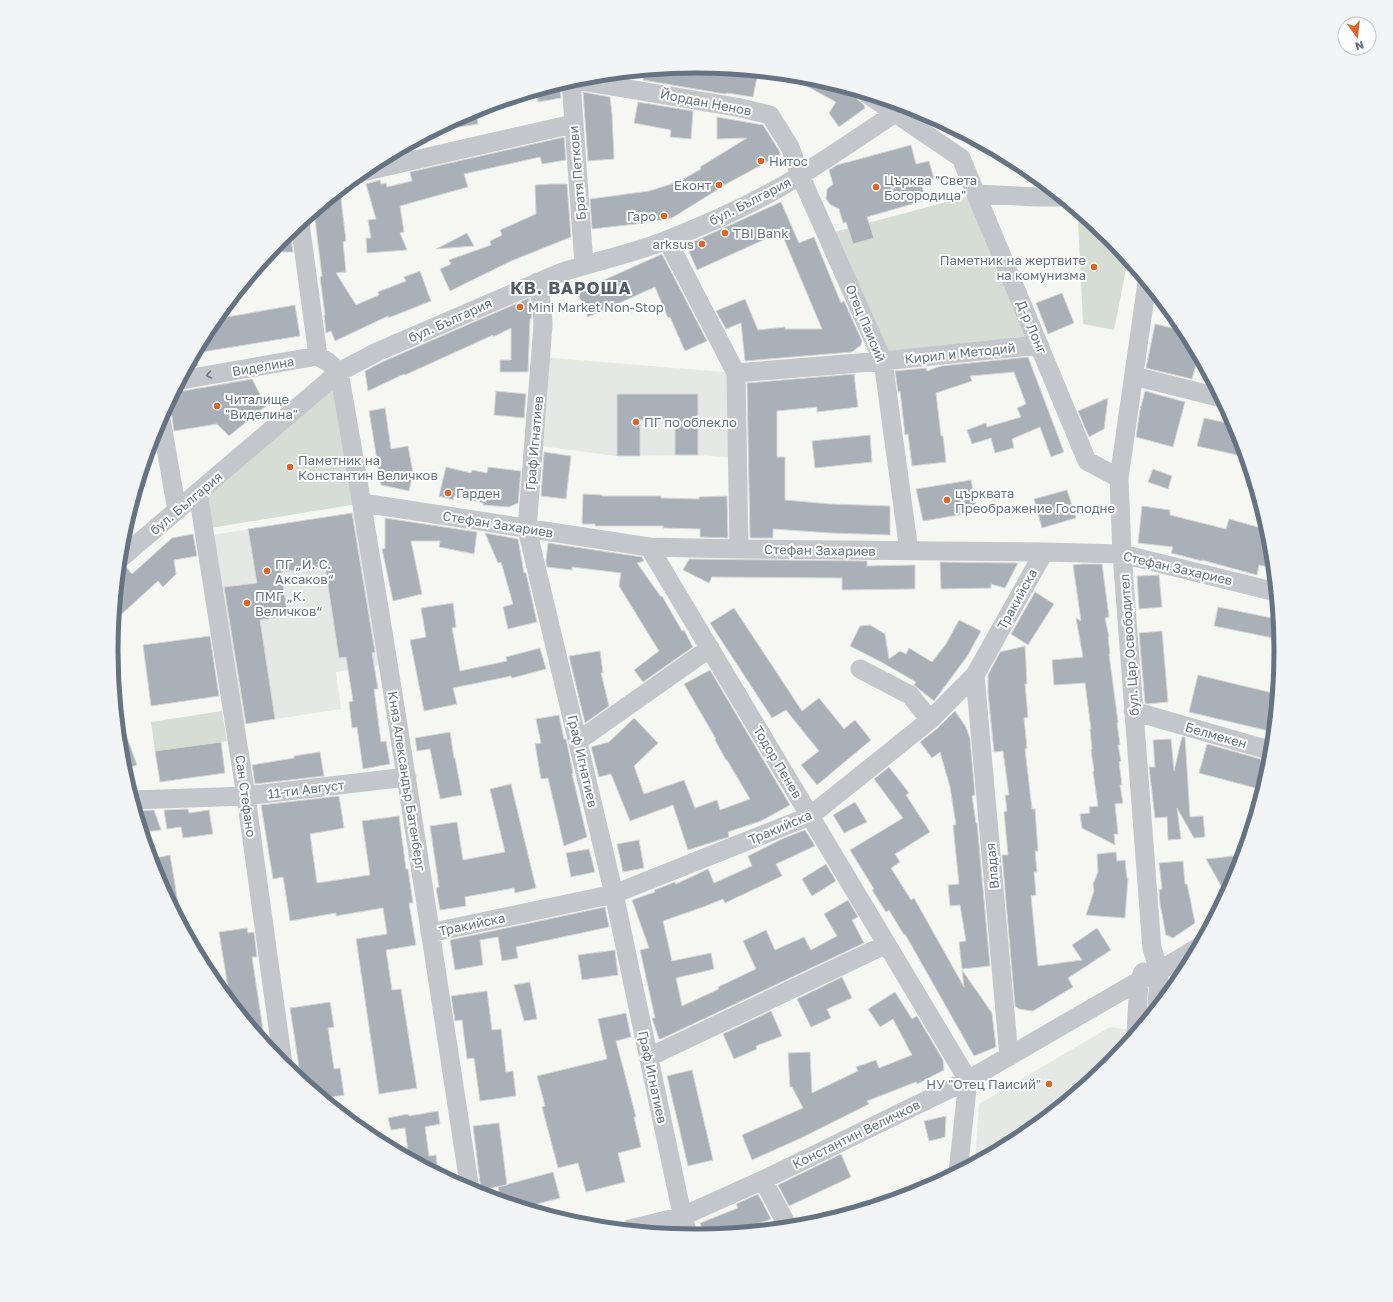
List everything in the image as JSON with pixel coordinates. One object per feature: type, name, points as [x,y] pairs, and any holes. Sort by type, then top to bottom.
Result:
[{"type":"street","name":"Йордан Ненов","points":[[592,83],[736,107],[770,115],[790,147],[800,175]]},
{"type":"street","name":"Братя Петкови","points":[[571,87],[584,264]]},
{"type":"street","name":"бул. България","points":[[127,553],[339,372],[377,352],[537,282],[584,264],[640,250],[738,209],[800,175],[898,110]]},
{"type":"street","name":"Д-р Лонг","points":[[902,111],[961,158],[1087,461],[1118,478]]},
{"type":"street","points":[[378,168],[573,124]]},
{"type":"street","name":"Отец Паисий","points":[[800,175],[883,361],[909,551]]},
{"type":"street","points":[[976,194],[1054,197]]},
{"type":"street","points":[[301,230],[314,336],[318,356],[328,362],[339,372]]},
{"type":"street","points":[[667,240],[736,373],[739,549]]},
{"type":"street","name":"Граф Игнатиев","points":[[537,282],[542,306],[543,325],[527,529],[614,894],[686,1229]]},
{"type":"street","name":"бул. Цар Освободител","points":[[1146,288],[1118,478],[1122,554],[1152,948],[1159,971],[1157,1000]]},
{"type":"street","name":"Кирил и Методий","points":[[736,373],[883,361],[1039,345]]},
{"type":"street","name":"Виделина","points":[[187,379],[318,356]]},
{"type":"street","name":"Княз Александър Батенберг","points":[[339,372],[363,504],[407,777],[469,1182]]},
{"type":"street","points":[[1134,376],[1216,396]]},
{"type":"street","points":[[162,430],[177,511]]},
{"type":"street","name":"Сан Стефано","points":[[198,493],[219,596],[280,1052]]},
{"type":"street","name":"Стефан Захариев","points":[[363,504],[649,547],[1122,554],[1271,591]]},
{"type":"street","name":"Тодор Пенев","points":[[649,547],[968,1080]]},
{"type":"street","name":"Тракийска","points":[[430,933],[614,894],[810,816],[930,720],[975,675],[1044,552]]},
{"type":"street","points":[[578,741],[710,648]]},
{"type":"street","points":[[860,669],[910,695],[930,720]]},
{"type":"street","name":"Владая","points":[[975,675],[1009,1056]]},
{"type":"street","name":"Белмекен","points":[[1134,711],[1266,749]]},
{"type":"street","name":"11-ти Август","points":[[138,800],[246,796],[407,777]]},
{"type":"street","points":[[649,1057],[887,944]]},
{"type":"street","points":[[1136,1026],[1139,982],[1152,948]]},
{"type":"street","name":"Константин Величков","points":[[642,1226],[683,1216],[763,1180],[968,1080],[1189,952]]},
{"type":"street","points":[[1104,1001],[1128,1011],[1135,1027]]},
{"type":"street","points":[[959,1166],[968,1080]]},
{"type":"street","points":[[763,1180],[785,1222]]},
{"type":"shaded area","points":[[976,194],[1039,345],[883,361],[827,234]]},
{"type":"shaded area","points":[[1078,221],[1083,221],[1127,265],[1114,330],[1083,324]]},
{"type":"shaded area","name":"ПГ по облекло","points":[[541,357],[736,373],[737,458],[698,455],[617,456],[533,445]]},
{"type":"shaded area","points":[[339,372],[363,503],[205,529],[198,493]]},
{"type":"shaded area","points":[[356,512],[380,665],[336,672],[341,709],[242,724],[212,535]]},
{"type":"shaded area","points":[[222,711],[227,741],[155,751],[151,722]]},
{"type":"shaded area","name":"НУ \"Отец Паисий\"","points":[[1110,1027],[1132,1030],[1078,1086],[1018,1132],[975,1157],[979,1104]]},
{"type":"building","points":[[696,73],[757,76],[753,97],[727,93],[725,94],[643,80],[644,76],[659,74]]},
{"type":"building","points":[[800,83],[857,96],[857,99],[864,105],[865,108],[839,127],[829,113],[836,102]]},
{"type":"building","points":[[560,90],[561,98],[538,102],[537,96]]},
{"type":"building","points":[[583,92],[610,97],[614,159],[588,161]]},
{"type":"building","points":[[638,102],[693,111],[691,139],[670,137],[671,130],[634,123]]},
{"type":"building","points":[[477,116],[478,124],[451,128]]},
{"type":"building","points":[[717,117],[763,125],[780,152],[780,155],[728,183],[672,218],[592,229],[590,199],[649,191],[678,182],[701,169],[700,167],[747,138],[717,139]]},
{"type":"building","points":[[564,137],[566,160],[542,164],[540,157],[464,174],[468,187],[400,206],[404,232],[400,233],[407,250],[367,253],[366,238],[371,238],[368,220],[376,219],[366,184],[380,180],[381,184],[386,183],[387,187],[412,181],[410,172]]},
{"type":"building","name":"Църква \"Света Богородица\"","points":[[911,145],[916,164],[929,161],[934,179],[921,183],[926,200],[867,217],[874,238],[853,244],[846,222],[843,223],[839,209],[831,205],[826,199],[827,189],[833,184],[829,170],[837,165]]},
{"type":"building","points":[[567,184],[571,237],[511,261],[450,291],[440,269],[451,264],[449,260],[491,245],[490,241],[502,235],[500,230],[536,214],[535,185]]},
{"type":"building","points":[[341,196],[346,241],[343,242],[346,272],[336,273],[356,305],[379,295],[378,292],[406,281],[404,277],[420,271],[431,301],[388,318],[388,316],[335,341],[331,331],[326,333],[320,277],[322,276],[315,216]]},
{"type":"building","points":[[781,202],[799,243],[814,237],[841,303],[844,301],[862,341],[861,345],[852,352],[745,361],[741,323],[726,329],[716,311],[745,299],[758,330],[785,327],[785,329],[822,329],[781,232],[697,270],[686,245]]},
{"type":"building","points":[[467,233],[474,246],[436,249]]},
{"type":"building","points":[[291,239],[293,252],[279,252]]},
{"type":"building","points":[[662,254],[707,341],[685,351],[670,317],[668,318],[655,287],[588,317],[577,292]]},
{"type":"building","points":[[1062,293],[1074,323],[1048,334],[1036,303]]},
{"type":"building","points":[[529,298],[532,318],[530,319],[528,372],[500,372],[500,360],[511,360],[511,328],[368,391],[365,371],[382,362]]},
{"type":"building","points":[[295,305],[300,336],[202,352],[225,317]]},
{"type":"building","points":[[1155,324],[1176,329],[1197,362],[1192,379],[1146,368]]},
{"type":"building","points":[[1028,357],[1064,452],[1051,457],[1040,427],[1012,439],[1014,448],[995,453],[991,438],[972,444],[967,430],[986,423],[987,427],[1021,417],[1017,408],[1026,404],[1014,372],[970,376],[972,381],[936,393],[941,436],[943,436],[946,462],[912,466],[908,434],[905,435],[900,391],[898,392],[895,371],[926,368],[927,371],[941,366]]},
{"type":"building","points":[[197,360],[198,366],[193,367]]},
{"type":"building","points":[[854,374],[858,407],[817,412],[817,407],[777,411],[777,457],[785,457],[785,500],[830,504],[890,506],[890,535],[773,529],[773,538],[750,538],[747,383]]},
{"type":"building","name":"Читалище \"Виделина\"","points":[[252,379],[266,406],[229,436],[217,424],[174,431],[172,417],[170,413],[180,391]]},
{"type":"building","points":[[496,391],[526,394],[524,418],[494,415]]},
{"type":"building","points":[[1145,391],[1185,402],[1173,447],[1136,437],[1140,410]]},
{"type":"building","points":[[617,394],[698,394],[698,455],[675,455],[675,419],[640,420],[640,456],[617,456]]},
{"type":"building","points":[[1108,398],[1104,429],[1089,437],[1078,411]]},
{"type":"building","points":[[385,408],[391,449],[408,446],[413,473],[409,491],[381,485],[369,411]]},
{"type":"building","points":[[1204,418],[1228,423],[1241,456],[1197,446]]},
{"type":"building","points":[[870,435],[872,462],[815,468],[812,441]]},
{"type":"building","points":[[544,452],[571,456],[566,499],[541,496]]},
{"type":"building","points":[[446,467],[471,473],[472,470],[487,473],[488,467],[521,471],[518,503],[509,507],[483,505],[483,503],[454,496],[453,500],[439,496]]},
{"type":"building","points":[[1153,469],[1172,476],[1168,489],[1148,482]]},
{"type":"building","name":"църквата Преображение Господне","points":[[971,480],[977,512],[923,521],[916,489]]},
{"type":"building","points":[[1067,490],[1076,518],[1042,528],[1034,499]]},
{"type":"building","points":[[583,494],[602,496],[661,496],[661,498],[699,499],[699,497],[727,496],[728,538],[700,537],[700,529],[663,528],[663,526],[595,526],[595,524],[582,524]]},
{"type":"building","points":[[1142,506],[1170,510],[1170,515],[1226,529],[1229,519],[1261,528],[1268,567],[1259,565],[1257,575],[1171,553],[1173,547],[1138,543]]},
{"type":"building","points":[[352,513],[375,652],[372,653],[378,689],[374,689],[381,742],[386,741],[390,764],[363,769],[357,727],[352,728],[349,702],[353,701],[346,657],[339,658],[325,566],[281,572],[288,616],[260,620],[275,719],[246,724],[224,587],[257,583],[248,529]]},
{"type":"building","points":[[385,518],[477,532],[474,554],[439,547],[440,541],[411,541],[422,594],[393,601],[382,549],[385,548]]},
{"type":"building","points":[[485,533],[518,539],[524,573],[526,573],[537,622],[508,629],[503,607],[513,604],[501,562],[498,563]]},
{"type":"building","points":[[193,534],[197,556],[174,560],[176,574],[163,587],[158,581],[120,616],[124,568],[126,567],[132,574],[172,538]]},
{"type":"building","points":[[548,543],[642,557],[644,561],[637,563],[661,597],[662,596],[693,647],[643,682],[634,670],[659,651],[619,586],[621,573],[572,567],[572,570],[547,567],[546,561]]},
{"type":"building","points":[[689,559],[867,561],[867,566],[915,565],[915,589],[842,590],[842,578],[712,577],[709,583],[683,570]]},
{"type":"building","points":[[940,562],[1018,563],[1005,588],[991,584],[991,588],[941,589]]},
{"type":"building","points":[[1102,564],[1109,617],[1105,618],[1109,637],[1109,654],[1118,722],[1120,745],[1118,745],[1121,761],[1119,762],[1122,785],[1120,785],[1123,803],[1115,804],[1118,834],[1114,834],[1115,845],[1082,828],[1080,814],[1090,813],[1089,807],[1098,806],[1093,772],[1091,729],[1085,683],[1054,685],[1052,660],[1083,657],[1076,618],[1081,621],[1073,565]]},
{"type":"building","points":[[1159,575],[1162,607],[1139,609],[1137,576]]},
{"type":"building","points":[[1035,592],[1054,604],[1028,645],[1011,634]]},
{"type":"building","points":[[453,603],[456,627],[452,628],[460,671],[507,661],[506,657],[540,648],[546,669],[512,678],[511,676],[453,688],[457,704],[424,711],[410,640],[426,637],[421,608]]},
{"type":"building","points":[[1218,607],[1273,618],[1274,635],[1273,638],[1214,626]]},
{"type":"building","points":[[734,608],[802,711],[819,698],[844,729],[855,720],[871,740],[817,785],[801,765],[819,751],[786,710],[772,718],[710,623]]},
{"type":"building","points":[[959,620],[981,631],[968,655],[934,701],[914,685],[916,682],[850,646],[860,626],[870,625],[885,634],[889,659],[900,651],[906,654],[909,648],[932,662],[946,644]]},
{"type":"building","points":[[1162,631],[1168,702],[1147,704],[1145,703],[1139,633]]},
{"type":"building","points":[[210,636],[219,696],[151,706],[143,645]]},
{"type":"building","points":[[1025,646],[1027,684],[1025,684],[1028,717],[1024,718],[1027,748],[1025,749],[1032,809],[1035,809],[1038,851],[1035,851],[1037,872],[1034,872],[1036,895],[1031,896],[1038,966],[1082,960],[1072,945],[1097,928],[1111,950],[1068,978],[1073,987],[1033,1011],[1019,1009],[1015,1006],[1002,855],[1008,855],[1004,812],[1007,811],[1005,795],[1009,795],[1003,751],[994,752],[988,693],[988,675],[1000,652]]},
{"type":"building","points":[[600,651],[603,673],[601,673],[609,706],[585,723],[569,656]]},
{"type":"building","points":[[710,670],[790,805],[761,821],[728,832],[729,837],[688,850],[673,805],[630,821],[611,774],[599,777],[591,747],[609,742],[634,718],[658,743],[634,766],[644,794],[684,780],[695,808],[717,800],[720,810],[750,799],[726,760],[715,740],[716,739],[684,684]]},
{"type":"building","points":[[1198,675],[1273,693],[1269,731],[1189,712]]},
{"type":"building","points":[[955,711],[966,727],[970,739],[975,795],[972,796],[977,823],[990,966],[962,969],[959,942],[966,941],[960,905],[950,906],[948,885],[959,884],[953,825],[956,825],[950,787],[940,752],[932,758],[920,742],[938,728]]},
{"type":"building","points":[[559,715],[564,739],[566,739],[572,774],[587,837],[564,846],[548,778],[541,779],[535,744],[541,743],[536,719]]},
{"type":"building","points":[[123,726],[137,765],[131,767]]},
{"type":"building","points":[[450,732],[462,795],[440,799],[430,749],[417,751],[415,738]]},
{"type":"building","points":[[1182,737],[1185,737],[1190,817],[1203,816],[1205,837],[1194,838],[1177,808],[1181,839],[1168,840],[1167,817],[1155,818],[1149,767],[1155,767],[1153,740],[1171,739],[1174,771]]},
{"type":"building","points":[[221,742],[225,773],[160,782],[155,751]]},
{"type":"building","points":[[1207,744],[1264,760],[1258,789],[1199,773]]},
{"type":"building","points":[[320,752],[324,776],[255,784],[252,765]]},
{"type":"building","points":[[889,767],[909,793],[906,795],[930,832],[895,854],[900,862],[891,868],[911,900],[914,898],[964,987],[962,970],[992,1013],[996,1047],[974,1056],[905,934],[904,935],[889,910],[886,912],[850,850],[903,818],[874,779]]},
{"type":"building","points":[[511,784],[536,888],[515,893],[514,888],[465,897],[466,906],[440,910],[436,888],[439,887],[430,826],[457,822],[463,860],[505,852],[490,789]]},
{"type":"building","points":[[339,796],[344,828],[310,834],[317,883],[370,875],[362,821],[399,816],[406,869],[408,869],[413,903],[409,903],[416,945],[386,950],[392,990],[401,989],[417,1088],[379,1094],[356,939],[387,934],[383,908],[336,916],[336,913],[290,921],[283,877],[273,879],[261,805]]},
{"type":"building","points":[[855,802],[867,822],[844,833],[833,815]]},
{"type":"building","points":[[188,809],[189,813],[209,810],[213,834],[183,838],[181,827],[167,829],[164,810]]},
{"type":"building","points":[[154,810],[161,830],[147,832],[141,811]]},
{"type":"building","points":[[805,830],[815,846],[776,864],[782,876],[725,903],[723,899],[663,921],[672,961],[711,953],[714,969],[676,978],[682,1006],[719,989],[718,987],[756,969],[743,941],[766,930],[775,950],[804,937],[811,950],[837,936],[824,914],[848,900],[858,917],[852,920],[864,943],[659,1039],[652,1018],[655,1018],[640,950],[649,948],[632,900],[655,892],[654,890],[675,882],[676,884],[708,869],[714,883],[752,866],[748,856],[784,838]]},
{"type":"building","points":[[639,840],[644,868],[623,872],[617,844]]},
{"type":"building","points":[[589,849],[595,872],[571,877],[566,853]]},
{"type":"building","points":[[1116,852],[1117,861],[1125,860],[1128,878],[1125,918],[1086,915],[1094,891],[1093,884],[1098,872],[1097,854]]},
{"type":"building","points":[[170,855],[179,909],[162,872],[157,858]]},
{"type":"building","points":[[1237,856],[1223,889],[1206,859]]},
{"type":"building","points":[[1183,861],[1185,884],[1187,884],[1195,923],[1173,938],[1166,935],[1160,904],[1159,890],[1162,889],[1159,863]]},
{"type":"building","points":[[826,864],[836,881],[812,896],[802,879]]},
{"type":"building","points":[[605,907],[609,927],[516,947],[518,958],[502,961],[498,937],[480,940],[483,965],[455,970],[450,940]]},
{"type":"building","points":[[247,928],[248,933],[254,932],[257,957],[252,957],[264,1034],[228,989],[219,932]]},
{"type":"building","points":[[615,950],[618,975],[582,980],[578,955]]},
{"type":"building","points":[[842,977],[852,998],[827,1009],[831,1018],[811,1027],[797,999]]},
{"type":"building","points":[[530,982],[537,1019],[524,1021],[514,985]]},
{"type":"building","points":[[487,991],[492,1030],[501,1029],[506,1072],[513,1071],[516,1096],[480,1101],[474,1058],[467,1059],[462,1020],[455,1021],[451,996]]},
{"type":"building","points":[[895,992],[912,1019],[917,1016],[943,1060],[944,1070],[917,1084],[916,1082],[867,1101],[869,1104],[801,1138],[752,1160],[742,1135],[803,1108],[792,1087],[790,1087],[788,1053],[810,1052],[812,1093],[858,1071],[856,1067],[876,1060],[879,1068],[912,1055],[893,1019],[880,1027],[868,1009]]},
{"type":"building","points":[[330,1002],[334,1027],[328,1028],[334,1069],[340,1068],[344,1095],[329,1097],[300,1071],[290,1008]]},
{"type":"building","points":[[771,1011],[782,1036],[756,1046],[757,1049],[734,1059],[723,1034]]},
{"type":"building","points":[[626,1013],[631,1037],[616,1041],[636,1117],[634,1117],[641,1147],[618,1153],[625,1182],[586,1192],[578,1163],[558,1168],[542,1107],[545,1106],[537,1076],[607,1059],[598,1019]]},
{"type":"building","points":[[692,1070],[713,1160],[688,1166],[667,1076]]},
{"type":"building","points":[[438,1111],[440,1124],[425,1127],[429,1156],[436,1155],[437,1167],[408,1153],[405,1128],[391,1130],[388,1118],[408,1114],[409,1116]]},
{"type":"building","points":[[946,1116],[945,1137],[929,1141],[924,1121]]},
{"type":"building","points":[[499,1123],[507,1185],[486,1189],[481,1187],[473,1126]]},
{"type":"building","points":[[841,1154],[851,1177],[789,1206],[778,1185]]},
{"type":"building","points":[[553,1172],[560,1198],[533,1205],[500,1194],[498,1187]]},
{"type":"building","points":[[758,1194],[771,1219],[751,1226],[702,1229],[700,1223],[738,1208],[736,1204]]},
{"type":"place","name":"Нитос","points":[[761,161]]},
{"type":"place","name":"Еконт","points":[[719,185]]},
{"type":"place","name":"Църква \"Света Богородица\"","points":[[876,187]]},
{"type":"place","name":"Гаро","points":[[664,216]]},
{"type":"place","name":"TBI Bank","points":[[725,233]]},
{"type":"place","name":"arksus","points":[[702,244]]},
{"type":"place","name":"Паметник на жертвите на комунизма","points":[[1094,267]]},
{"type":"place","name":"Mini Market Non-Stop","points":[[520,307]]},
{"type":"place","name":"Читалище \"Виделина\"","points":[[217,406]]},
{"type":"place","name":"ПГ по облекло","points":[[636,422]]},
{"type":"place","name":"Паметник на Константин Величков","points":[[290,467]]},
{"type":"place","name":"Гарден","points":[[448,493]]},
{"type":"place","name":"църквата Преображение Господне","points":[[947,500]]},
{"type":"place","name":"ПГ „И. С. Аксаков“","points":[[267,571]]},
{"type":"place","name":"ПМГ „К. Величков“","points":[[247,603]]},
{"type":"place","name":"НУ \"Отец Паисий\"","points":[[1049,1084]]},
{"type":"district","name":"КВ. ВАРОША","points":[[571,288]]}]
